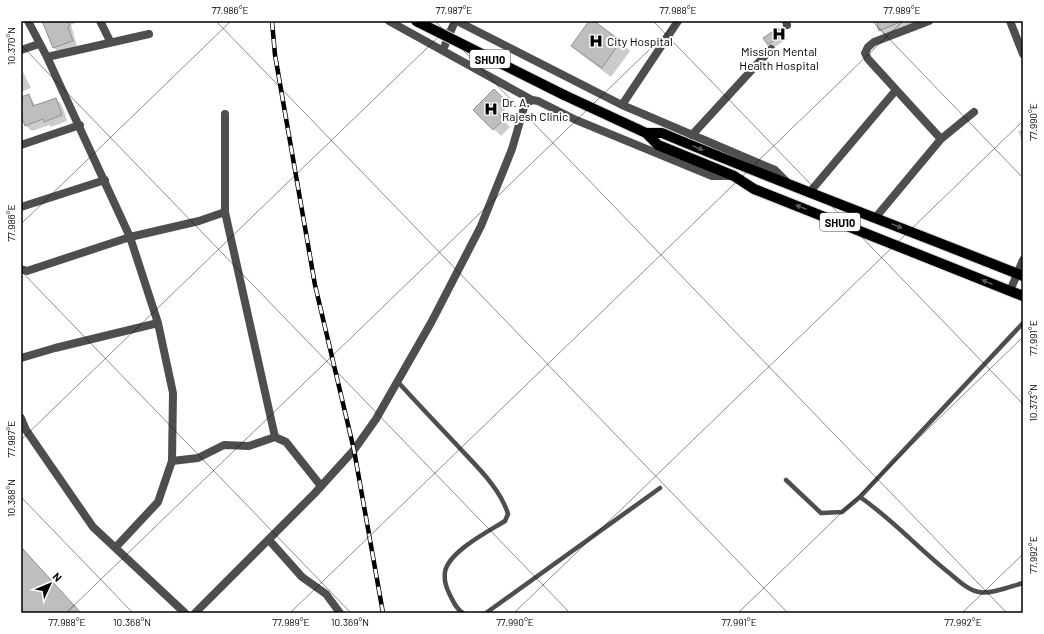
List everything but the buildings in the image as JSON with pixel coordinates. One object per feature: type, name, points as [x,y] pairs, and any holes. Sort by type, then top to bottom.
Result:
[{"type":"main road","name":"SHU10","points":[[416,21],[442,36],[646,133],[658,145],[734,176],[754,189],[1023,296]]},
{"type":"main road","name":"SHU10","points":[[646,133],[662,133],[790,186],[876,217],[1020,274]]},
{"type":"street","points":[[28,21],[39,44],[48,57],[130,237],[158,323],[173,393],[172,461],[158,502],[116,547]]},
{"type":"street","points":[[100,21],[110,42]]},
{"type":"street","points":[[390,21],[532,100],[538,101],[576,120],[712,176],[734,176]]},
{"type":"street","points":[[443,50],[456,21],[622,105],[775,170],[790,186]]},
{"type":"street","points":[[622,105],[678,21]]},
{"type":"street","points":[[928,21],[874,42],[865,52],[868,59],[941,139]]},
{"type":"street","points":[[1010,21],[1023,54]]},
{"type":"street","points":[[48,57],[149,34]]},
{"type":"street","points":[[21,50],[39,44]]},
{"type":"street","points":[[692,135],[771,49]]},
{"type":"street","points":[[809,193],[896,90]]},
{"type":"street","points":[[195,613],[322,486],[354,450],[376,419],[432,321],[481,226],[512,149],[523,110],[528,101],[532,100]]},
{"type":"street","points":[[876,217],[941,139],[974,112]]},
{"type":"street","points":[[225,114],[226,212],[275,437]]},
{"type":"street","points":[[21,144],[80,125]]},
{"type":"street","points":[[21,207],[105,180]]},
{"type":"street","points":[[21,269],[27,270],[130,237],[199,221],[226,212]]},
{"type":"street","points":[[1010,291],[1020,274],[1023,260]]},
{"type":"street","points":[[21,358],[55,348],[158,323]]},
{"type":"street","points":[[21,418],[26,430],[93,527],[185,613]]},
{"type":"street","points":[[172,461],[198,458],[224,445],[231,444],[243,447],[275,437],[286,442],[322,486]]},
{"type":"street","points":[[269,540],[302,577],[326,594],[340,613]]},
{"type":"lane","points":[[786,480],[821,513],[842,512],[860,497],[1023,323]]},
{"type":"lane","points":[[398,382],[497,491],[508,514],[505,520],[461,550],[451,559],[445,572],[446,587],[459,610],[463,613]]},
{"type":"lane","points":[[486,613],[660,488]]},
{"type":"lane","points":[[860,497],[876,509],[928,556],[965,585],[979,593],[998,591],[1023,583]]},
{"type":"railway","points":[[272,21],[275,55],[315,285],[354,450],[383,613]]},
{"type":"place","name":"Mission Mental Health Hospital","points":[[779,34]]},
{"type":"place","name":"City Hospital","points":[[596,41]]},
{"type":"place","name":"Dr. A. Rajesh Clinic","points":[[491,109]]}]
